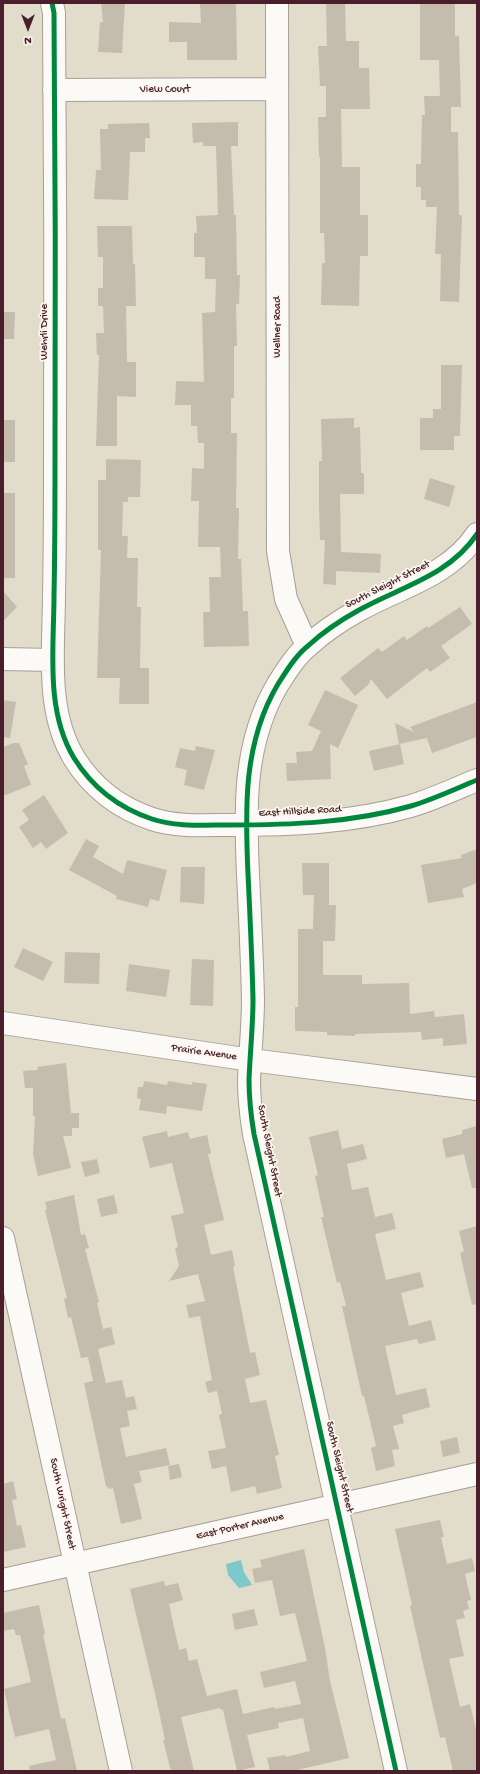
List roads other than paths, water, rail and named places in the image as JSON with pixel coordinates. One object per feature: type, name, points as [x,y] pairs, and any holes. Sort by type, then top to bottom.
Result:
[{"type":"street","name":"Wehrli Drive","points":[[52,3],[54,90],[56,459],[53,660]]},
{"type":"street","name":"Wellner Road","points":[[277,3],[278,551],[286,599],[307,646]]},
{"type":"street","name":"View Court","points":[[54,90],[277,89]]},
{"type":"street","name":"South Sleight Street","points":[[396,1771],[254,1134],[250,1106],[253,998],[246,825],[247,784],[251,752],[259,724],[270,698],[284,674],[307,646],[323,633],[360,610],[417,583],[440,570],[458,556],[477,534]]},
{"type":"street","points":[[3,660],[53,660]]},
{"type":"street","name":"East Hillside Road","points":[[53,660],[56,704],[63,734],[74,756],[89,778],[106,794],[134,812],[166,823],[181,825],[246,825],[329,822],[387,812],[441,795],[477,780]]},
{"type":"street","name":"Prairie Avenue","points":[[3,1024],[251,1060],[477,1089]]},
{"type":"street","name":"South Wright Street","points":[[3,1238],[121,1771]]},
{"type":"street","name":"East Porter Avenue","points":[[3,1580],[477,1474]]},
{"type":"water","points":[[241,1560],[244,1572],[252,1585],[239,1588],[228,1575],[226,1564]]}]
